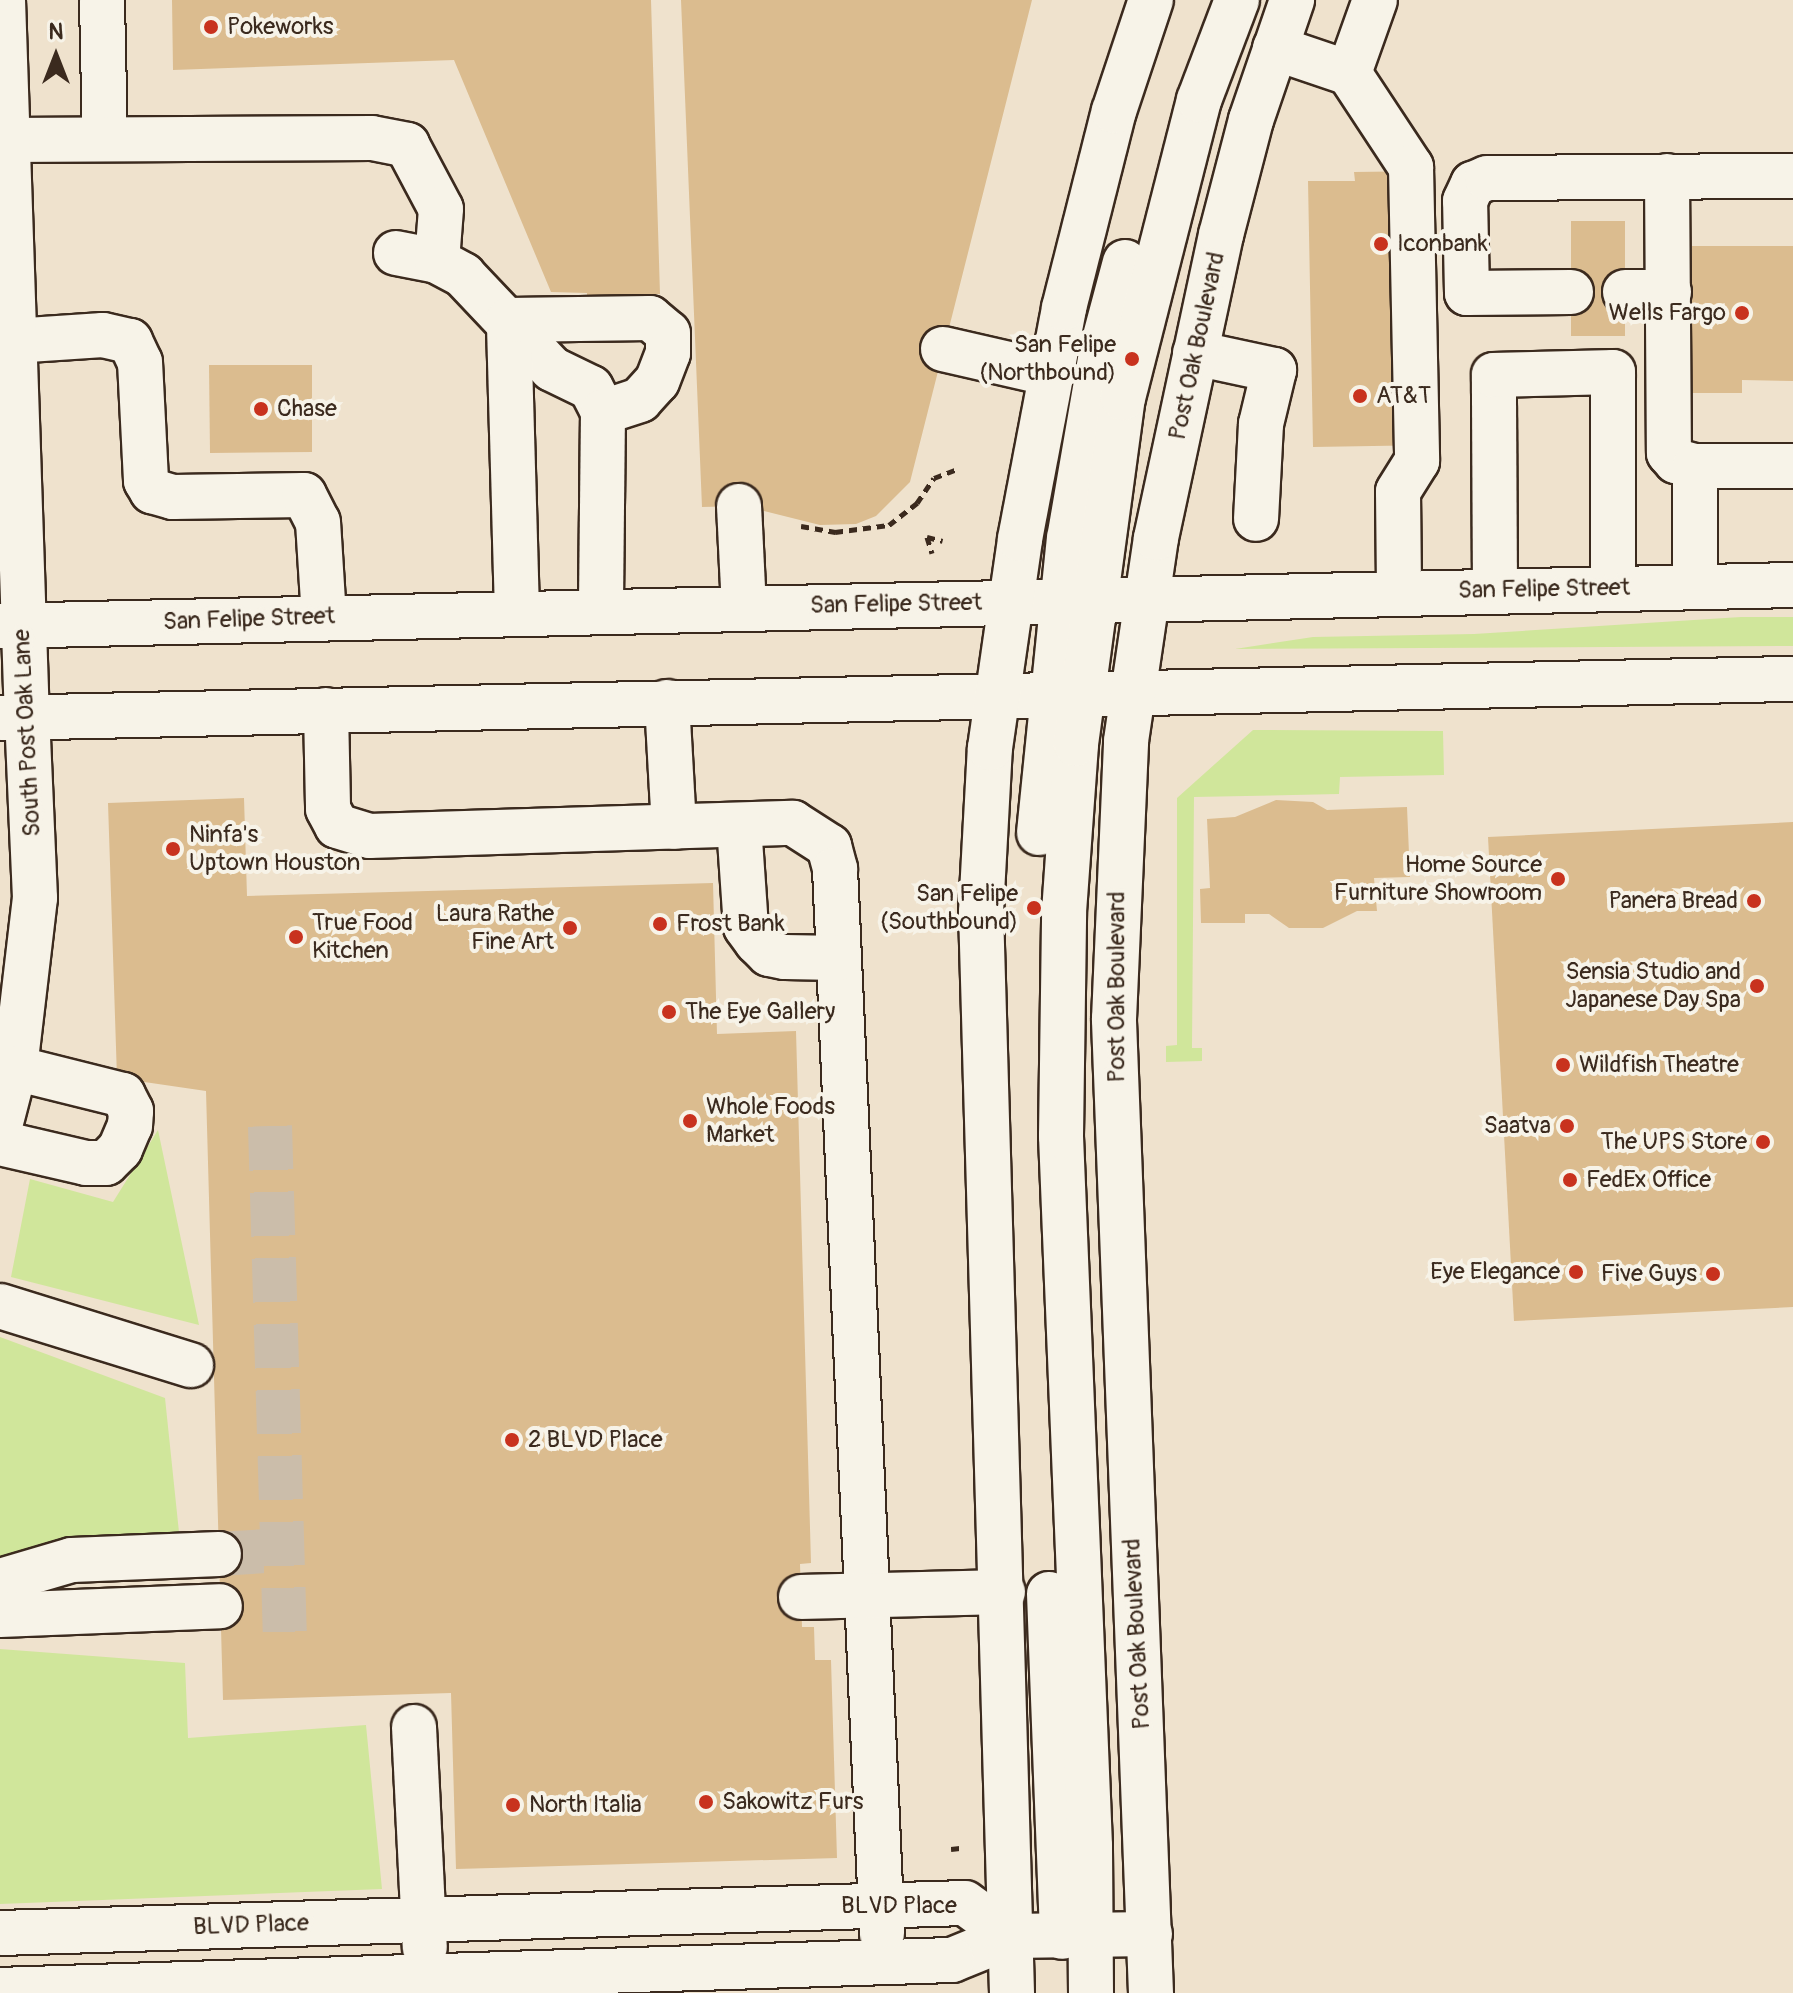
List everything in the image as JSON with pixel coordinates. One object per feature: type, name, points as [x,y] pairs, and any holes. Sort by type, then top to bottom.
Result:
[{"type":"main road","name":"South Post Oak Lane","points":[[0,1126],[15,1068],[35,898],[13,718],[13,341],[3,0]]},
{"type":"main road","points":[[102,0],[105,139]]},
{"type":"main road","points":[[1012,1993],[1003,1592],[981,912],[998,695],[1011,601],[1052,374],[1114,111],[1151,0]]},
{"type":"main road","points":[[1091,1993],[1076,1935],[1036,1201],[1034,908],[1078,599],[1102,348],[1140,200],[1207,0]]},
{"type":"main road","points":[[1078,599],[1155,260],[1199,100],[1237,0]]},
{"type":"main road","name":"Post Oak Boulevard","points":[[1151,1993],[1114,1019],[1115,921],[1134,692],[1148,598],[1195,353],[1248,131],[1292,0]]},
{"type":"main road","points":[[1349,73],[1375,0]]},
{"type":"main road","points":[[1275,48],[1349,73],[1411,167],[1417,461],[1398,492],[1399,592]]},
{"type":"main road","points":[[7,140],[372,138],[407,145],[441,209],[416,257],[463,275],[509,320],[552,369],[591,388],[603,412],[601,610]]},
{"type":"main road","points":[[1667,176],[1669,453],[1676,461],[1695,466],[1793,466]]},
{"type":"main road","points":[[1571,292],[1467,293],[1465,201],[1473,184],[1487,178],[1793,176]]},
{"type":"main road","points":[[1625,292],[1669,292]]},
{"type":"main road","points":[[509,320],[650,318],[668,333],[668,353],[657,381],[640,400],[603,412]]},
{"type":"main road","points":[[509,320],[517,612]]},
{"type":"main road","points":[[13,341],[103,335],[130,341],[140,362],[146,481],[152,491],[173,497],[304,495],[318,522],[324,617]]},
{"type":"main road","points":[[943,349],[1052,374]]},
{"type":"main road","points":[[1195,353],[1274,370],[1261,424],[1256,519]]},
{"type":"main road","points":[[1495,590],[1494,375],[1613,372],[1613,588]]},
{"type":"main road","points":[[1695,466],[1695,587]]},
{"type":"main road","points":[[739,506],[744,607]]},
{"type":"main road","name":"San Felipe Street","points":[[11,626],[1078,599],[1793,585]]},
{"type":"main road","points":[[13,718],[1793,679]]},
{"type":"main road","points":[[667,702],[674,827]]},
{"type":"main road","points":[[326,710],[328,809],[337,826],[369,836],[793,823],[829,846],[835,869],[883,1962]]},
{"type":"main road","points":[[739,825],[746,927],[751,934],[769,954],[839,958]]},
{"type":"main road","points":[[0,1143],[86,1163],[106,1163],[120,1149],[130,1126],[131,1111],[123,1095],[15,1068]]},
{"type":"main road","points":[[0,1306],[191,1365]]},
{"type":"main road","points":[[0,1581],[72,1560],[219,1554]]},
{"type":"main road","points":[[801,1597],[1003,1592]]},
{"type":"main road","points":[[0,1615],[220,1606]]},
{"type":"main road","points":[[414,1727],[427,1977]]},
{"type":"main road","name":"BLVD Place","points":[[0,1933],[965,1903],[1011,1936]]},
{"type":"main road","points":[[0,1990],[963,1960],[1011,1936],[1150,1934]]},
{"type":"main road","points":[[1065,1993],[1076,1935]]},
{"type":"path","points":[[801,526],[835,532],[889,525],[917,503],[934,478],[957,469]]},
{"type":"path","points":[[932,553],[927,537],[943,541]]},
{"type":"path","points":[[951,1849],[960,1848]]},
{"type":"green space","points":[[1741,617],[1793,617],[1793,646],[1235,649],[1313,637],[1474,634]]},
{"type":"green space","points":[[1253,730],[1443,731],[1444,775],[1340,777],[1339,794],[1194,797],[1192,1048],[1202,1048],[1202,1061],[1166,1062],[1166,1046],[1177,1045],[1177,798]]},
{"type":"green space","points":[[158,1130],[199,1325],[11,1277],[30,1179],[113,1202]]},
{"type":"green space","points":[[0,1337],[165,1398],[182,1561],[0,1566]]},
{"type":"green space","points":[[0,1649],[185,1663],[188,1738],[366,1725],[382,1889],[0,1904]]},
{"type":"building","points":[[172,0],[651,0],[660,294],[630,294],[629,342],[586,341],[587,293],[551,292],[454,60],[173,70]]},
{"type":"building","points":[[681,0],[1032,0],[910,482],[876,516],[856,524],[820,525],[744,506],[702,507]]},
{"type":"building","points":[[1429,171],[1433,445],[1313,447],[1308,181],[1355,181],[1354,172]]},
{"type":"building","points":[[1571,221],[1625,221],[1625,336],[1571,336]]},
{"type":"building","name":"Wells Fargo","points":[[1692,246],[1793,246],[1793,381],[1742,380],[1742,393],[1691,393]]},
{"type":"building","name":"Chase","points":[[209,365],[312,365],[312,452],[210,453]]},
{"type":"building","name":"2 BLVD Place","points":[[244,798],[247,896],[713,883],[717,1034],[796,1031],[811,1563],[800,1564],[802,1627],[814,1627],[815,1660],[831,1660],[837,1858],[456,1869],[451,1693],[223,1700],[206,1091],[117,1078],[108,803]]},
{"type":"building","points":[[1276,800],[1313,802],[1327,810],[1407,807],[1410,877],[1374,878],[1377,911],[1357,911],[1323,928],[1289,928],[1269,914],[1245,914],[1245,923],[1201,923],[1200,889],[1210,888],[1207,819],[1235,817]]},
{"type":"building","points":[[1793,822],[1793,1307],[1514,1321],[1488,837]]},
{"type":"tunnel","points":[[270,1126],[285,1639]]},
{"type":"tunnel","points":[[219,1554],[283,1550]]},
{"type":"place","name":"Pokeworks","points":[[211,27]]},
{"type":"place","name":"Iconbank","points":[[1381,244]]},
{"type":"place","name":"Wells Fargo","points":[[1742,313]]},
{"type":"place","name":"San Felipe (Northbound)","points":[[1132,359]]},
{"type":"place","name":"AT&T","points":[[1360,396]]},
{"type":"place","name":"Chase","points":[[261,409]]},
{"type":"place","name":"Ninfa's Uptown Houston","points":[[173,849]]},
{"type":"place","name":"Home Source Furniture Showroom","points":[[1558,879]]},
{"type":"place","name":"Panera Bread","points":[[1754,901]]},
{"type":"place","name":"San Felipe (Southbound)","points":[[1034,908]]},
{"type":"place","name":"Frost Bank","points":[[660,924]]},
{"type":"place","name":"Laura Rathe Fine Art","points":[[570,928]]},
{"type":"place","name":"True Food Kitchen","points":[[296,937]]},
{"type":"place","name":"Sensia Studio and Japanese Day Spa","points":[[1757,986]]},
{"type":"place","name":"The Eye Gallery","points":[[669,1012]]},
{"type":"place","name":"Wildfish Theatre","points":[[1563,1065]]},
{"type":"place","name":"Whole Foods Market","points":[[690,1121]]},
{"type":"place","name":"Saatva","points":[[1567,1126]]},
{"type":"place","name":"The UPS Store","points":[[1763,1142]]},
{"type":"place","name":"FedEx Office","points":[[1570,1180]]},
{"type":"place","name":"Eye Elegance","points":[[1576,1272]]},
{"type":"place","name":"Five Guys","points":[[1713,1274]]},
{"type":"place","name":"2 BLVD Place","points":[[512,1440]]},
{"type":"place","name":"Sakowitz Furs","points":[[706,1802]]},
{"type":"place","name":"North Italia","points":[[513,1805]]}]
